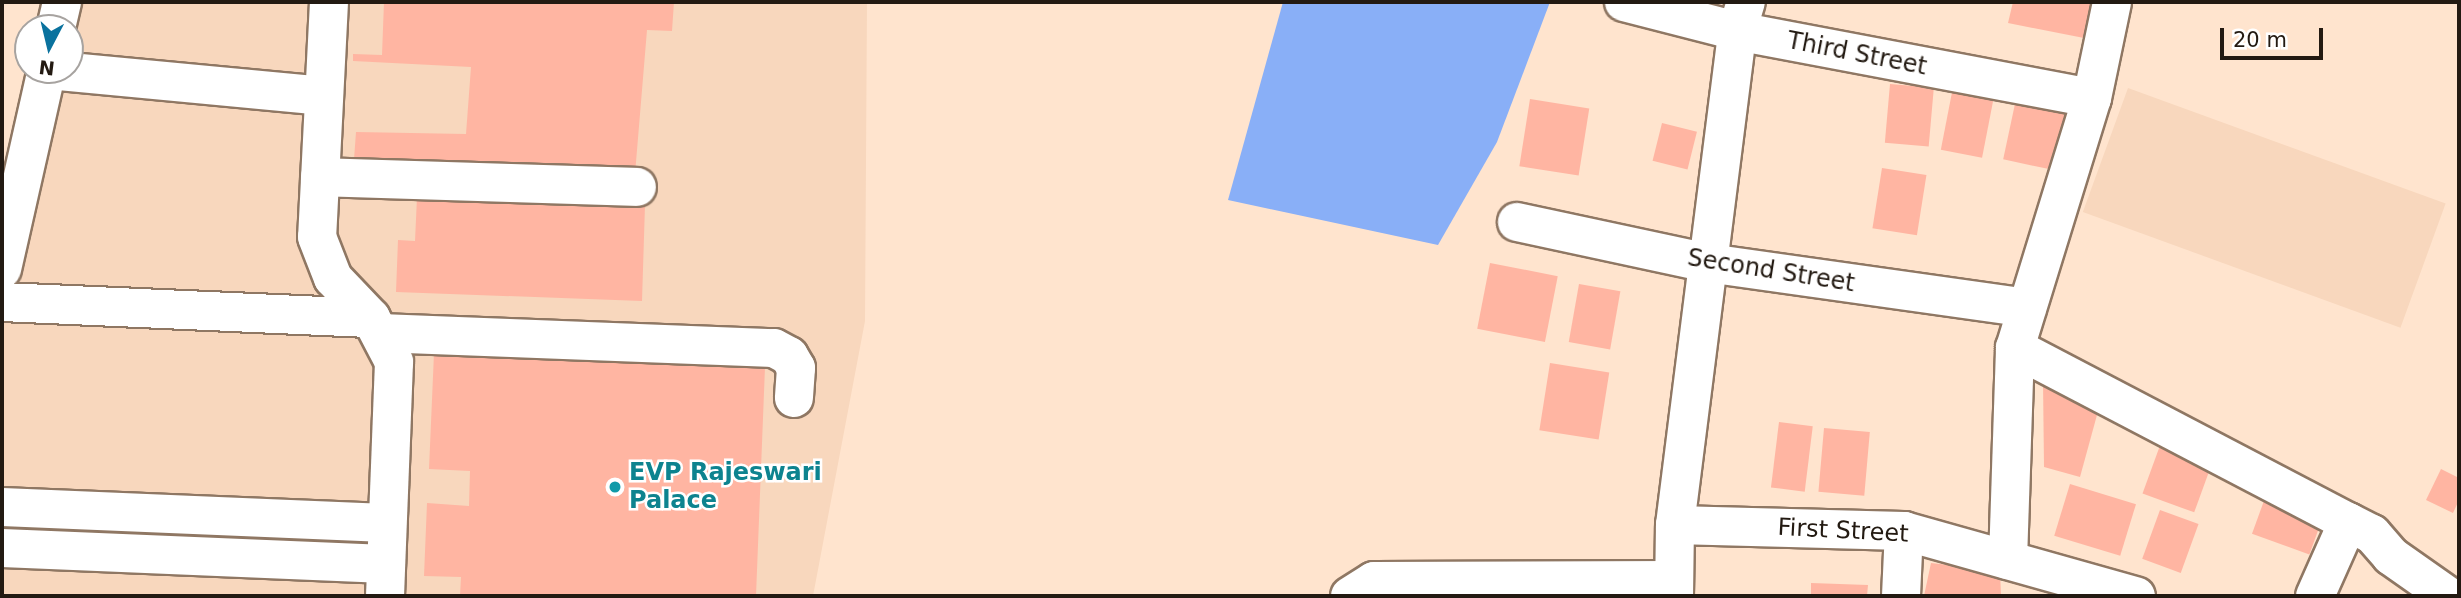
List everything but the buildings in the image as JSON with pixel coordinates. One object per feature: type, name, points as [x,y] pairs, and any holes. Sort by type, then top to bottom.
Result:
[{"type":"street","points":[[2,548],[385,580],[394,362],[375,326],[333,278],[320,249],[320,177],[328,2]]},
{"type":"street","name":"Third Street","points":[[1624,2],[1742,17],[2092,98]]},
{"type":"street","points":[[2008,560],[2015,348],[2092,98],[2112,2]]},
{"type":"street","points":[[1350,596],[1374,581],[1674,588],[1675,525],[1742,17]]},
{"type":"street","points":[[84,73],[324,96]]},
{"type":"street","points":[[2,268],[45,84]]},
{"type":"street","points":[[320,177],[636,187]]},
{"type":"street","name":"Second Street","points":[[1517,222],[1708,263],[2027,308]]},
{"type":"street","points":[[2,302],[774,348],[789,356],[796,368],[794,398]]},
{"type":"street","points":[[2015,348],[2372,534],[2392,556],[2448,596]]},
{"type":"street","points":[[2,507],[386,523]]},
{"type":"street","points":[[2315,596],[2348,522]]},
{"type":"street","name":"First Street","points":[[1675,525],[1904,531],[2136,596]]},
{"type":"street","points":[[1901,596],[1904,531]]},
{"type":"shaded area","points":[[42,2],[867,2],[865,321],[813,596],[2,596],[2,176],[23,84],[84,84],[84,14],[39,14]]},
{"type":"shaded area","points":[[2128,88],[2446,204],[2400,328],[2083,212]]},
{"type":"water","points":[[1283,2],[1550,2],[1497,142],[1438,245],[1228,200]]},
{"type":"place","name":"EVP Rajeswari Palace","points":[[615,487]]}]
